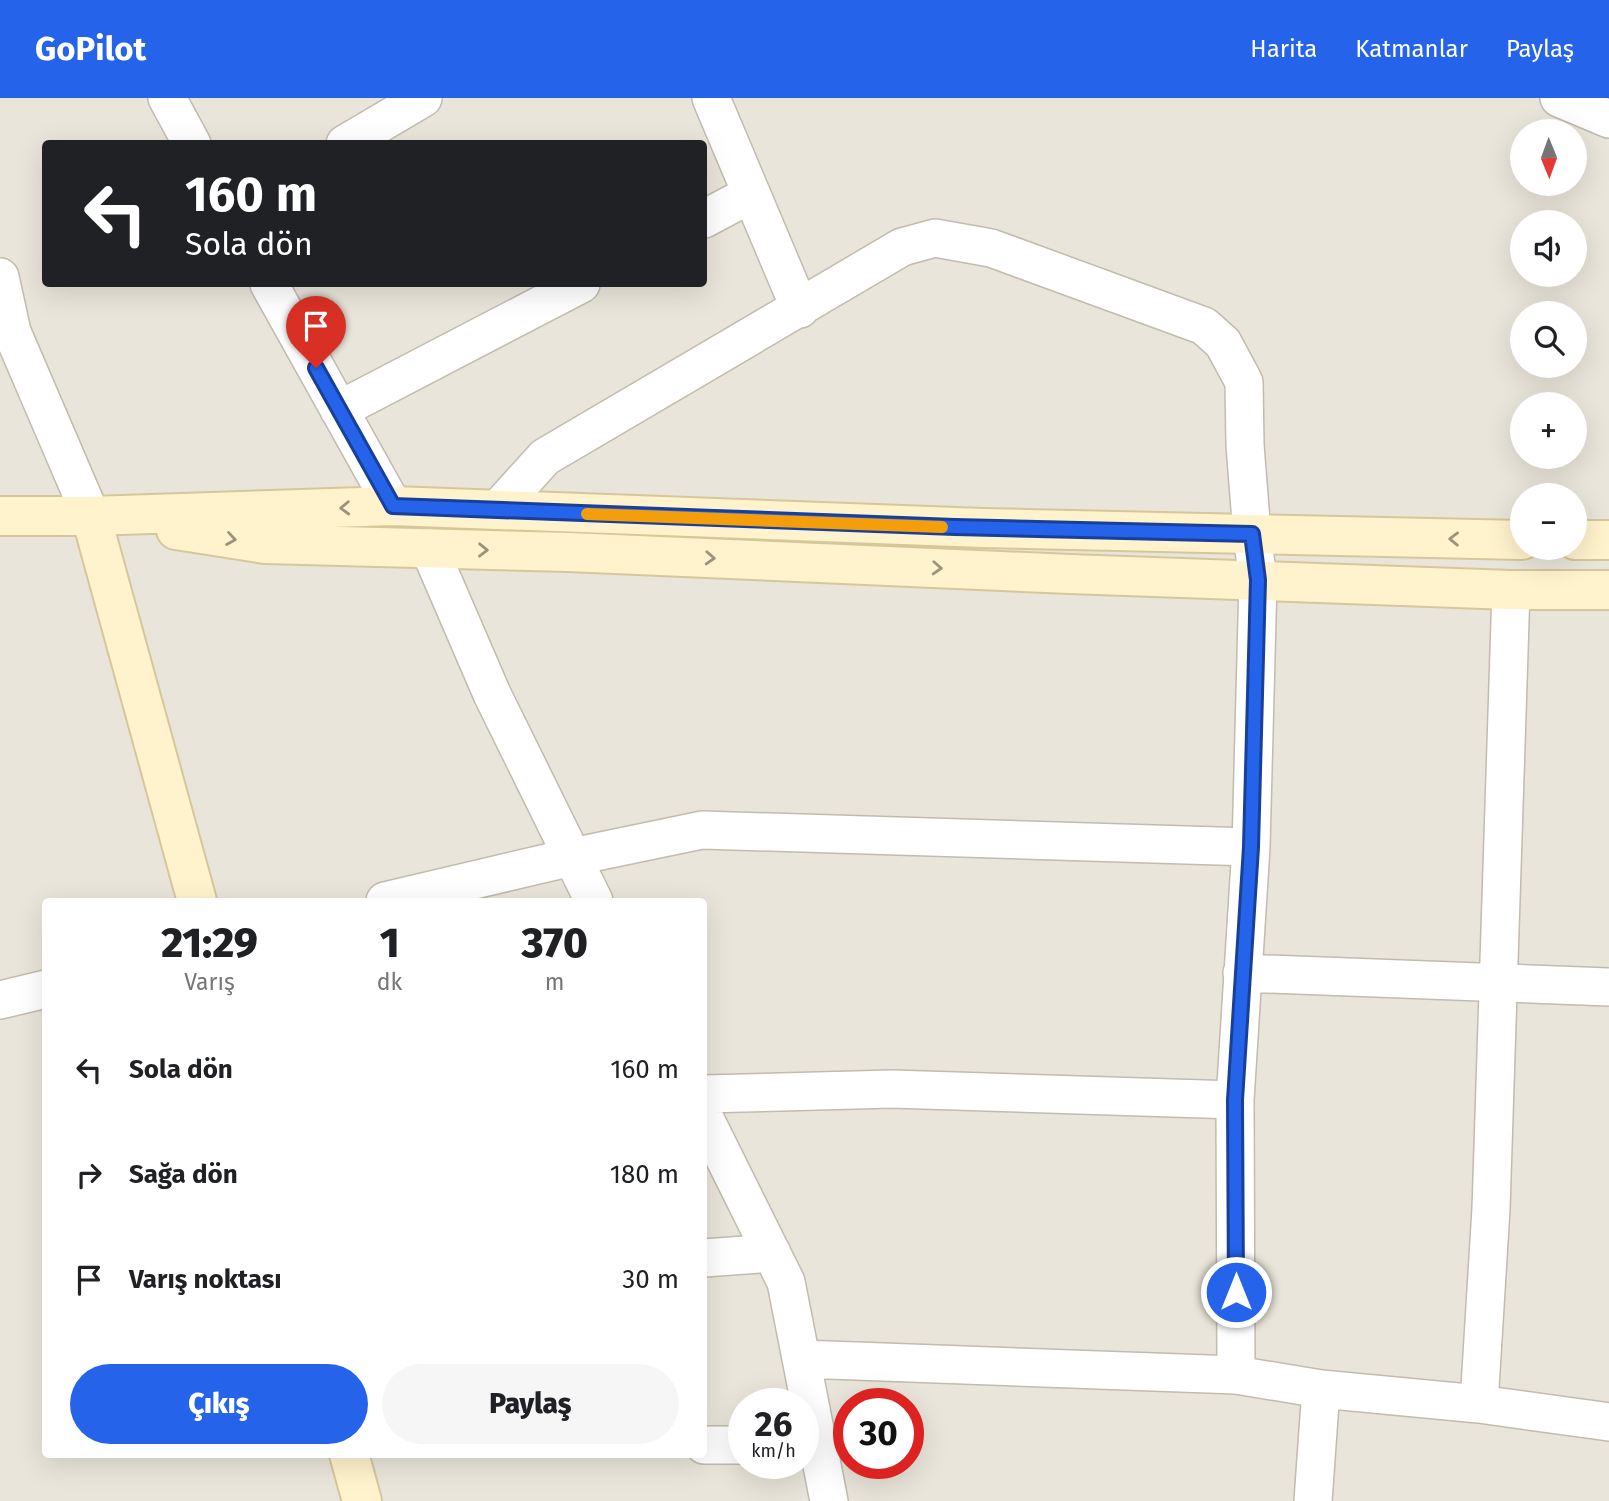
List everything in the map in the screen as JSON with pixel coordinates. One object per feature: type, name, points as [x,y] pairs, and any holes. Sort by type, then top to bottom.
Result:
[{"type":"main road","points":[[0,516],[91,516],[393,506],[955,527],[1510,540]]},
{"type":"main road","points":[[91,516],[265,544],[568,552],[1511,590],[1609,590]]},
{"type":"main road","points":[[91,516],[196,898]]},
{"type":"main road","points":[[1587,540],[1609,540]]},
{"type":"main road","points":[[350,1458],[362,1501]]},
{"type":"street","points":[[167,98],[190,140]]},
{"type":"street","points":[[352,140],[423,98]]},
{"type":"street","points":[[711,98],[800,309]]},
{"type":"street","points":[[1559,98],[1609,119]]},
{"type":"street","points":[[707,217],[751,194]]},
{"type":"street","points":[[497,510],[545,457],[902,247],[935,238],[991,248],[1204,326],[1223,343],[1244,382],[1245,445],[1258,580],[1251,847],[1235,1100],[1237,1374]]},
{"type":"street","points":[[0,276],[12,332],[91,516]]},
{"type":"street","points":[[271,287],[393,506]]},
{"type":"street","points":[[340,410],[575,287]]},
{"type":"street","points":[[429,548],[492,694],[592,898]]},
{"type":"street","points":[[1479,1404],[1491,1209],[1511,590]]},
{"type":"street","points":[[398,898],[702,830],[1251,847]]},
{"type":"street","points":[[1242,973],[1609,987]]},
{"type":"street","points":[[0,1000],[42,990]]},
{"type":"street","points":[[707,1094],[892,1089],[1235,1100]]},
{"type":"street","points":[[707,1123],[786,1282],[802,1359],[805,1388]]},
{"type":"street","points":[[707,1258],[772,1253]]},
{"type":"street","points":[[802,1359],[1237,1374],[1321,1389],[1479,1404],[1609,1422]]},
{"type":"street","points":[[1313,1501],[1321,1389]]},
{"type":"street","points":[[707,1445],[728,1445]]},
{"type":"street","points":[[819,1470],[829,1501]]},
{"type":"shaded area","points":[[0,98],[1609,98],[1609,1501],[0,1501]]},
{"type":"slow traffic","points":[[587,514],[942,527]]},
{"type":"route","points":[[316,368],[393,506],[707,519],[1252,534],[1258,580],[1251,847],[1235,1100],[1236,1292]]}]
